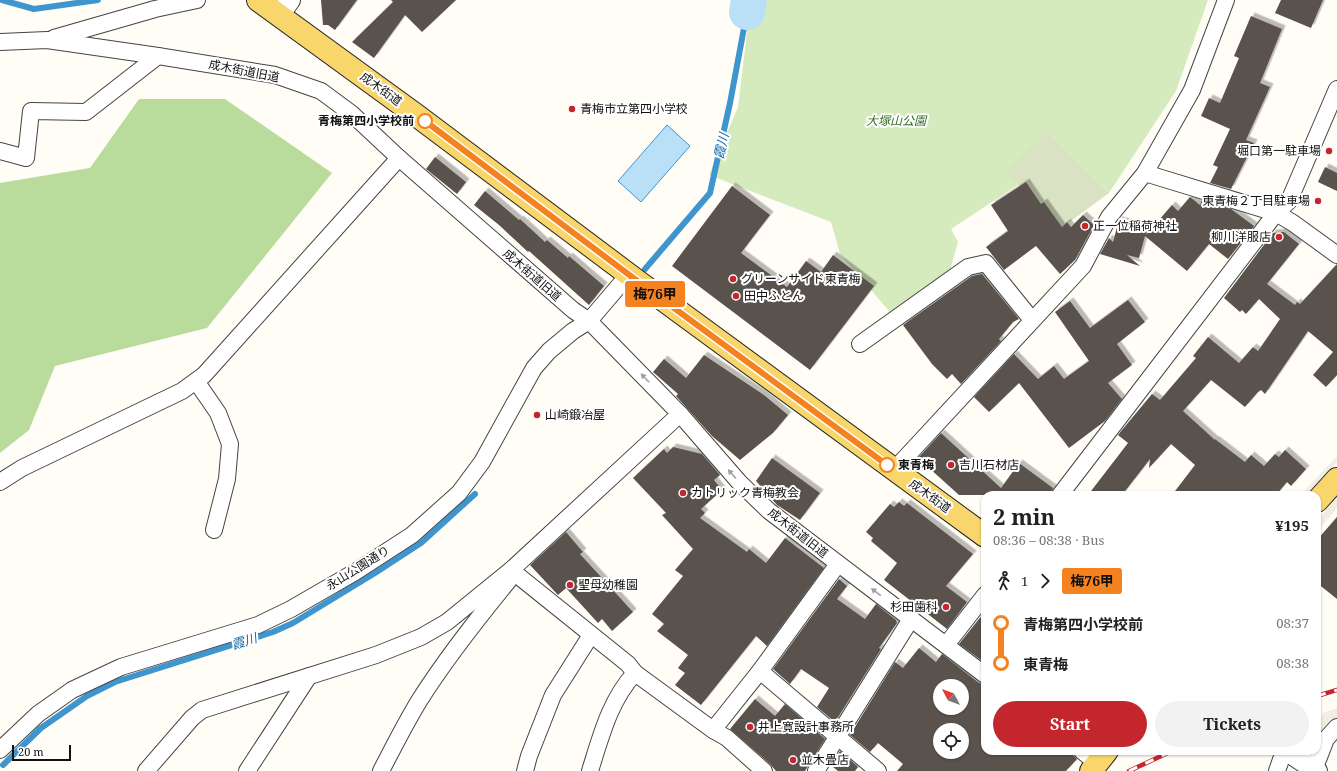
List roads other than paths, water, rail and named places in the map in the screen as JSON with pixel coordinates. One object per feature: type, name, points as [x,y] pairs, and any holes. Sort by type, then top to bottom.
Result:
[{"type":"main road","name":"成木街道","points":[[258,0],[285,7],[427,123],[981,533]]},
{"type":"main road","points":[[1321,497],[1337,479]]},
{"type":"street","points":[[46,40],[197,0]]},
{"type":"street","points":[[894,470],[1083,266],[1109,217],[1144,173],[1192,90],[1226,0]]},
{"type":"street","name":"成木街道旧道","points":[[0,42],[46,40],[158,56],[275,74],[321,91],[352,114],[399,158],[573,310],[589,321],[680,414],[740,482],[769,511],[981,672]]},
{"type":"street","points":[[0,151],[26,158],[32,111],[86,112],[158,56]]},
{"type":"street","points":[[1063,491],[1276,212],[1290,200],[1337,89]]},
{"type":"street","points":[[0,482],[34,462],[182,391],[204,375],[399,158]]},
{"type":"street","points":[[1144,173],[1276,212],[1337,255]]},
{"type":"street","points":[[860,344],[968,267],[986,263],[1032,320]]},
{"type":"street","name":"永山公園通り","points":[[0,750],[38,714],[72,690],[121,667],[258,625],[291,609],[355,572],[412,535],[459,493],[482,462],[534,368],[549,351],[573,331],[589,321],[629,274]]},
{"type":"street","points":[[196,381],[218,413],[230,444],[227,479],[214,530]]},
{"type":"street","points":[[146,771],[192,718],[202,710],[376,655],[421,637],[447,622],[513,571],[680,414]]},
{"type":"street","points":[[713,730],[760,671],[838,564]]},
{"type":"street","points":[[513,571],[628,664],[635,673],[713,730],[727,738],[764,771]]},
{"type":"street","points":[[381,771],[419,702],[440,669],[513,571]]},
{"type":"street","points":[[946,645],[981,600]]},
{"type":"street","points":[[816,771],[911,619]]},
{"type":"street","points":[[525,771],[529,756],[553,695],[591,635]]},
{"type":"street","points":[[760,671],[878,771]]},
{"type":"street","points":[[590,771],[614,702],[623,686],[635,673]]},
{"type":"street","points":[[247,771],[309,676]]},
{"type":"street","points":[[1321,753],[1326,739],[1337,727]]},
{"type":"street","points":[[1277,771],[1283,755]]},
{"type":"street","points":[[1291,755],[1315,770],[1320,755]]},
{"type":"water","points":[[667,125],[690,146],[641,202],[618,181]]},
{"type":"waterway","points":[[2,0],[34,9],[98,0]]},
{"type":"waterway","name":"霞川","points":[[747,12],[749,0]]},
{"type":"waterway","name":"霞川","points":[[645,269],[710,193],[730,103],[747,12]]},
{"type":"waterway","name":"霞川","points":[[3,765],[41,728],[87,696],[115,682],[273,632],[293,623],[421,543],[475,494]]},
{"type":"railway","points":[[1321,695],[1337,690]]},
{"type":"railway","points":[[1129,771],[1163,755]]},
{"type":"place","name":"青梅市立第四小学校","points":[[572,109]]},
{"type":"place","name":"青梅第四小学校前","points":[[425,121]]},
{"type":"place","name":"堀口第一駐車場","points":[[1329,151]]},
{"type":"place","name":"東青梅２丁目駐車場","points":[[1318,201]]},
{"type":"place","name":"正一位稲荷神社","points":[[1085,226]]},
{"type":"place","name":"柳川洋服店","points":[[1279,237]]},
{"type":"place","name":"グリーンサイド東青梅","points":[[733,279]]},
{"type":"place","name":"田中ふとん","points":[[736,296]]},
{"type":"place","name":"山崎鍛冶屋","points":[[537,415]]},
{"type":"place","name":"東青梅","points":[[887,465]]},
{"type":"place","name":"吉川石材店","points":[[951,465]]},
{"type":"place","name":"カトリック青梅教会","points":[[683,493]]},
{"type":"place","name":"聖母幼稚園","points":[[570,585]]},
{"type":"place","name":"杉田歯科","points":[[946,607]]},
{"type":"place","name":"井上寛設計事務所","points":[[750,727]]},
{"type":"place","name":"並木畳店","points":[[793,760]]},
{"type":"park label","name":"大塚山公園","points":[[896,121]]}]
